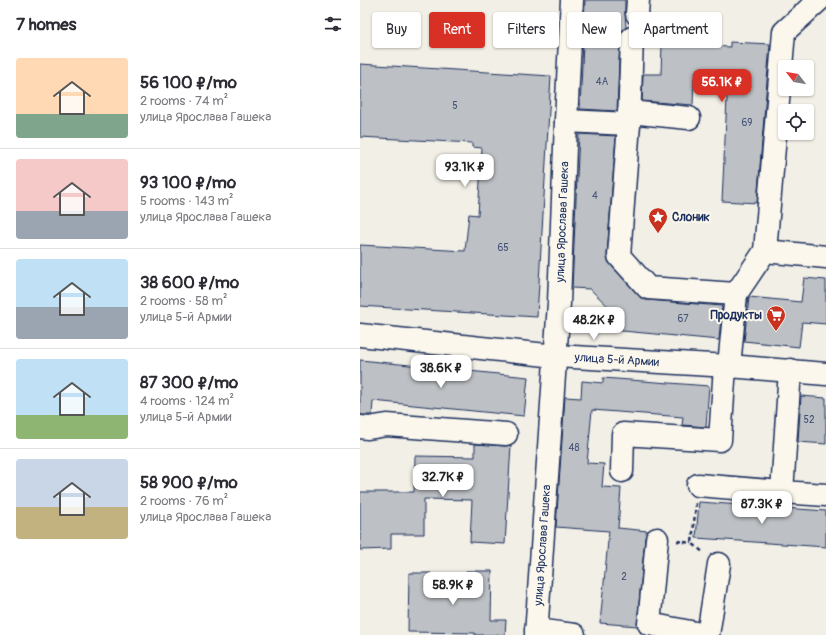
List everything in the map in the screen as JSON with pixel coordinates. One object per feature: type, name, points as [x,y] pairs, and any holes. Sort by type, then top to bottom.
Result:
[{"type":"street","name":"улица Ярослава Гашека","points":[[536,633],[556,356],[572,0]]},
{"type":"street","points":[[622,470],[623,434],[720,440],[736,294],[765,251],[784,32],[818,0]]},
{"type":"street","points":[[632,48],[629,118],[619,256],[648,288],[736,294]]},
{"type":"street","points":[[566,121],[629,118],[689,118]]},
{"type":"street","points":[[765,251],[826,257]]},
{"type":"street","name":"улица 5-й Армии","points":[[360,335],[556,356],[790,370],[826,374]]},
{"type":"street","points":[[782,492],[790,370]]},
{"type":"street","points":[[360,427],[368,428],[387,425],[506,434]]},
{"type":"street","points":[[698,485],[826,495]]},
{"type":"street","points":[[657,539],[649,624],[707,635],[719,564]]},
{"type":"street","points":[[536,633],[574,635]]},
{"type":"path","points":[[698,485],[692,543],[719,564]]},
{"type":"building","points":[[585,0],[625,0],[626,27],[621,32],[621,12],[584,12]]},
{"type":"building","points":[[730,42],[770,44],[757,203],[722,201],[728,77],[694,78],[693,105],[642,101],[643,74],[661,74],[662,48],[730,47]]},
{"type":"building","points":[[583,48],[620,48],[617,111],[580,109]]},
{"type":"building","points":[[360,64],[551,76],[537,317],[360,306],[360,245],[465,251],[469,214],[478,215],[482,148],[472,147],[472,143],[360,137]]},
{"type":"building","points":[[579,134],[616,136],[607,255],[610,264],[639,296],[647,300],[722,306],[719,340],[612,330],[611,309],[590,289],[572,288]]},
{"type":"building","points":[[804,278],[826,280],[826,324],[802,322],[799,347],[744,341],[749,297],[801,302]]},
{"type":"building","points":[[360,360],[528,377],[524,416],[373,401],[372,415],[360,415]]},
{"type":"building","points":[[603,378],[709,386],[706,427],[682,425],[683,417],[592,410],[587,463],[604,464],[602,487],[621,488],[618,528],[648,531],[645,538],[637,626],[600,623],[609,531],[556,527],[565,397],[581,398],[582,381],[603,383]]},
{"type":"building","points":[[801,396],[826,398],[826,444],[798,442]]},
{"type":"building","points":[[475,444],[511,445],[505,544],[470,542],[472,500],[424,499],[424,534],[391,534],[391,549],[360,550],[360,492],[414,492],[415,456],[475,457]]},
{"type":"building","points":[[699,502],[826,511],[826,547],[696,538]]},
{"type":"building","points":[[466,571],[492,571],[491,620],[506,620],[505,635],[408,632],[409,573],[431,573],[430,583],[466,584]]},
{"type":"place","name":"Слоник","points":[[658,234]]},
{"type":"place","name":"Продукты","points":[[776,332]]}]
